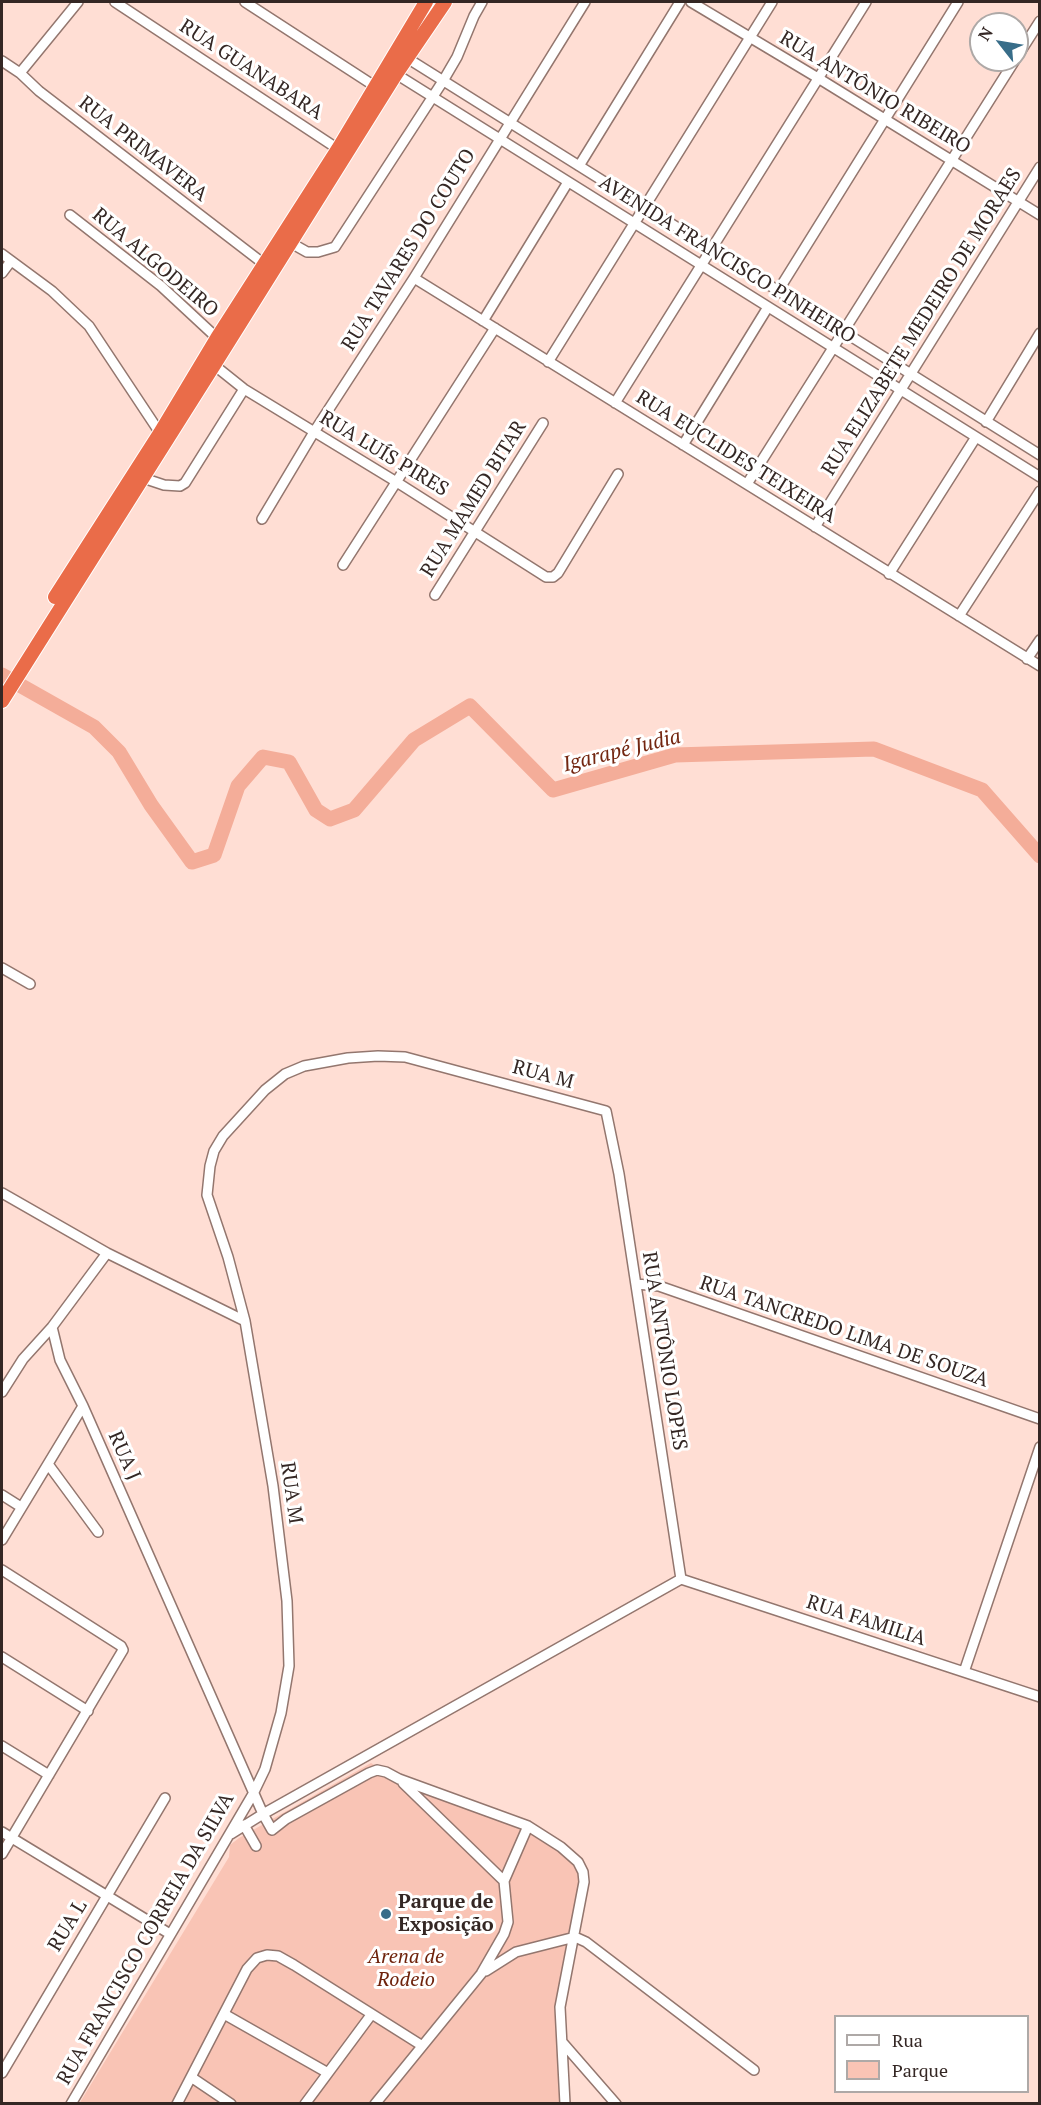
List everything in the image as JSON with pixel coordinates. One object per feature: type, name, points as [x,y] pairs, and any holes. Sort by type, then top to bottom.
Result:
[{"type":"highway","points":[[2,701],[34,639],[217,338],[338,149],[426,2]]},
{"type":"highway","points":[[2,683],[143,478],[407,58],[439,3]]},
{"type":"street","points":[[20,73],[78,2]]},
{"type":"street","name":"RUA GUANABARA","points":[[115,2],[338,149]]},
{"type":"street","points":[[245,2],[376,87]]},
{"type":"street","points":[[291,243],[307,252],[335,248],[433,98],[457,57],[470,22],[482,2]]},
{"type":"street","name":"RUA TAVARES DO COUTO","points":[[262,519],[314,432],[414,278],[585,2]]},
{"type":"street","points":[[579,166],[681,2]]},
{"type":"street","name":"RUA ANTÔNIO RIBEIRO","points":[[691,2],[885,118],[1040,215]]},
{"type":"street","points":[[548,362],[772,2]]},
{"type":"street","points":[[615,403],[866,2]]},
{"type":"street","points":[[778,291],[958,2]]},
{"type":"street","points":[[1029,38],[1040,21]]},
{"type":"street","name":"AVENIDA FRANCISCO PINHEIRO","points":[[407,58],[1040,455]]},
{"type":"street","name":"RUA PRIMAVERA","points":[[2,61],[264,264]]},
{"type":"street","points":[[747,484],[1007,72]]},
{"type":"street","name":"AVENIDA FRANCISCO PINHEIRO","points":[[396,74],[1040,477]]},
{"type":"street","name":"RUA ELIZABETE MEDEIRO DE MORAES","points":[[815,527],[1040,167]]},
{"type":"street","points":[[483,321],[568,182]]},
{"type":"street","name":"RUA ALGODEIRO","points":[[70,215],[161,286],[217,338]]},
{"type":"street","points":[[2,254],[52,291],[89,326],[160,434]]},
{"type":"street","points":[[2,273],[11,261]]},
{"type":"street","name":"RUA EUCLIDES TEIXEIRA","points":[[414,278],[1040,666]]},
{"type":"street","points":[[682,445],[768,307]]},
{"type":"street","points":[[343,565],[495,328]]},
{"type":"street","points":[[986,422],[1040,333]]},
{"type":"street","name":"RUA LUÍS PIRES","points":[[214,365],[244,389],[550,578],[558,573],[618,474]]},
{"type":"street","points":[[143,478],[164,485],[180,486],[185,483],[244,389]]},
{"type":"street","name":"RUA MAMED BITAR","points":[[435,595],[543,423]]},
{"type":"street","points":[[889,574],[976,437]]},
{"type":"street","points":[[959,616],[1040,491]]},
{"type":"street","points":[[1028,659],[1040,640]]},
{"type":"street","points":[[2,968],[30,984]]},
{"type":"street","name":"RUA M","points":[[253,1794],[266,1769],[272,1748],[289,1666],[287,1601],[274,1498],[245,1321],[228,1257],[207,1195],[208,1174],[214,1151],[223,1136],[265,1090],[285,1074],[304,1066],[348,1058],[378,1056],[405,1057],[606,1111],[610,1128]]},
{"type":"street","name":"RUA ANTÔNIO LOPES","points":[[610,1128],[681,1579]]},
{"type":"street","points":[[2,1193],[107,1253],[245,1321]]},
{"type":"street","points":[[2,1392],[23,1359],[52,1327],[107,1253]]},
{"type":"street","name":"RUA TANCREDO LIMA DE SOUZA","points":[[636,1284],[659,1286],[1040,1419]]},
{"type":"street","name":"RUA J","points":[[52,1327],[60,1360],[83,1406],[253,1794]]},
{"type":"street","points":[[2,1540],[83,1406]]},
{"type":"street","points":[[964,1672],[1040,1447]]},
{"type":"street","points":[[48,1464],[98,1533]]},
{"type":"street","points":[[2,1495],[21,1507]]},
{"type":"street","points":[[2,1570],[121,1646],[123,1650],[2,1854]]},
{"type":"street","points":[[228,1836],[263,1814],[681,1579]]},
{"type":"street","name":"RUA FAMILIA","points":[[681,1579],[1040,1697]]},
{"type":"street","points":[[2,1657],[88,1711]]},
{"type":"street","points":[[2,1746],[49,1775]]},
{"type":"street","points":[[253,1794],[272,1830],[286,1819],[377,1770],[528,1826],[561,1847],[578,1862],[583,1872],[583,1891],[560,2007],[565,2103]]},
{"type":"street","points":[[399,1779],[504,1881]]},
{"type":"street","name":"RUA FRANCISCO CORREIA DA SILVA","points":[[71,2103],[253,1794]]},
{"type":"street","name":"RUA L","points":[[2,2073],[165,1798]]},
{"type":"street","points":[[244,1826],[256,1846]]},
{"type":"street","points":[[375,2103],[481,1974],[504,1934],[508,1922],[504,1881],[528,1826]]},
{"type":"street","points":[[2,1833],[170,1934]]},
{"type":"street","points":[[481,1974],[516,1952],[574,1937],[586,1942],[754,2070]]},
{"type":"street","points":[[177,2103],[247,1969],[258,1958],[267,1955],[278,1956],[294,1965],[421,2045]]},
{"type":"street","points":[[224,2014],[328,2073]]},
{"type":"street","points":[[308,2102],[371,2015]]},
{"type":"street","points":[[561,2042],[615,2103]]},
{"type":"street","points":[[191,2077],[231,2103]]},
{"type":"green space","name":"Parque de Exposição","points":[[371,1763],[399,1779],[528,1826],[561,1847],[583,1872],[560,2007],[565,2103],[79,2104],[229,1857],[230,1845]]},
{"type":"waterway","name":"Igarapé Judia","points":[[2,675],[94,727],[119,752],[151,805],[192,862],[214,855],[238,786],[263,757],[289,762],[316,810],[330,819],[354,810],[414,740],[470,706],[553,790],[675,755],[874,749],[982,790],[1040,856]]},
{"type":"place","name":"Parque de Exposição","points":[[386,1914]]},
{"type":"park label","name":"Arena de Rodeio","points":[[406,1968]]}]
